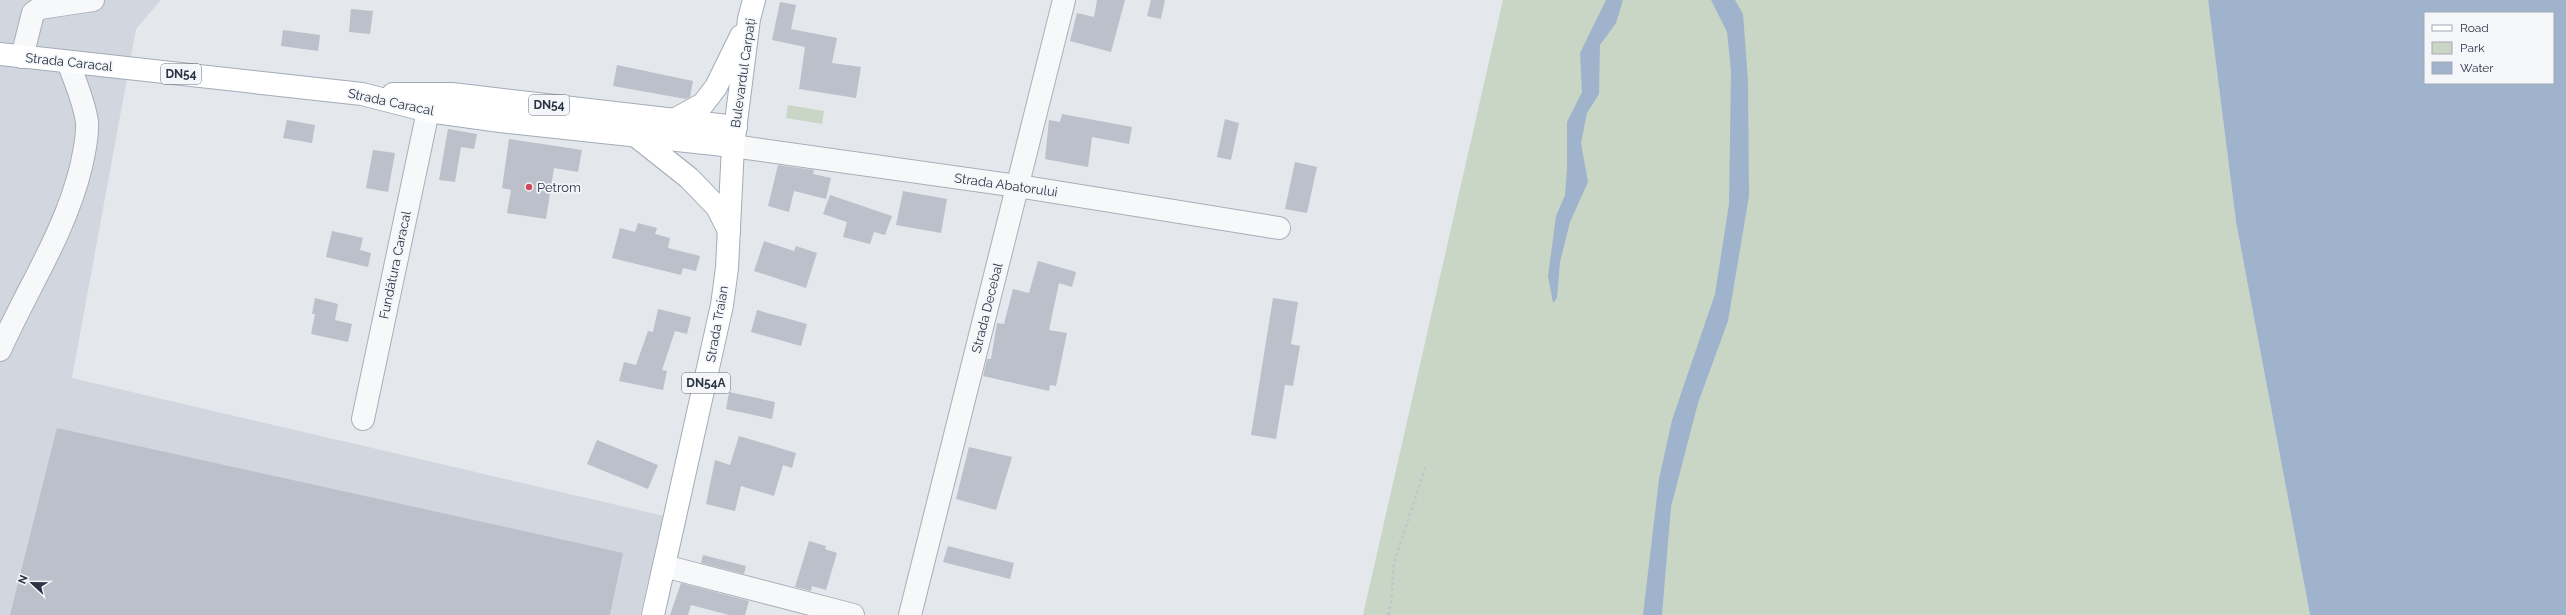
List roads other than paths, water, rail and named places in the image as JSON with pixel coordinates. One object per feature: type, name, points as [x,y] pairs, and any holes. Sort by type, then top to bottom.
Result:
[{"type":"main road","points":[[674,120],[703,104],[716,87],[751,10]]},
{"type":"main road","name":"Bulevardul Carpați","points":[[734,136],[751,10]]},
{"type":"main road","name":"Strada Caracal","points":[[0,54],[362,94],[428,111],[500,121],[638,126],[734,136]]},
{"type":"main road","name":"DN54","points":[[362,94],[452,94],[523,102],[638,126],[674,120],[734,136]]},
{"type":"main road","points":[[638,126],[717,207],[729,232]]},
{"type":"main road","name":"Strada Traian","points":[[653,615],[715,344],[722,305],[729,232],[734,136]]},
{"type":"street","points":[[22,57],[33,13],[40,8],[93,0]]},
{"type":"street","name":"Strada Decebal","points":[[910,615],[1064,0]]},
{"type":"street","points":[[0,350],[31,291],[68,211],[83,157],[87,123],[81,96],[68,62]]},
{"type":"street","points":[[500,121],[523,102]]},
{"type":"street","name":"Fundătura Caracal","points":[[363,419],[428,111]]},
{"type":"street","name":"Strada Abatorului","points":[[734,136],[1018,186],[1279,228]]},
{"type":"street","points":[[664,566],[853,615]]},
{"type":"water","points":[[1606,0],[1623,0],[1616,23],[1600,45],[1599,94],[1587,113],[1581,143],[1588,182],[1570,222],[1560,262],[1557,298],[1553,303],[1548,276],[1556,216],[1565,195],[1567,169],[1567,122],[1582,92],[1580,53]]},
{"type":"water","points":[[1711,0],[1735,0],[1743,14],[1748,81],[1749,196],[1728,321],[1698,403],[1671,507],[1662,615],[1643,615],[1659,479],[1672,420],[1715,294],[1729,204],[1731,71],[1727,32]]},
{"type":"water","points":[[2208,0],[2566,0],[2566,615],[2310,615],[2236,222]]},
{"type":"place","name":"Petrom","points":[[529,187]]}]
